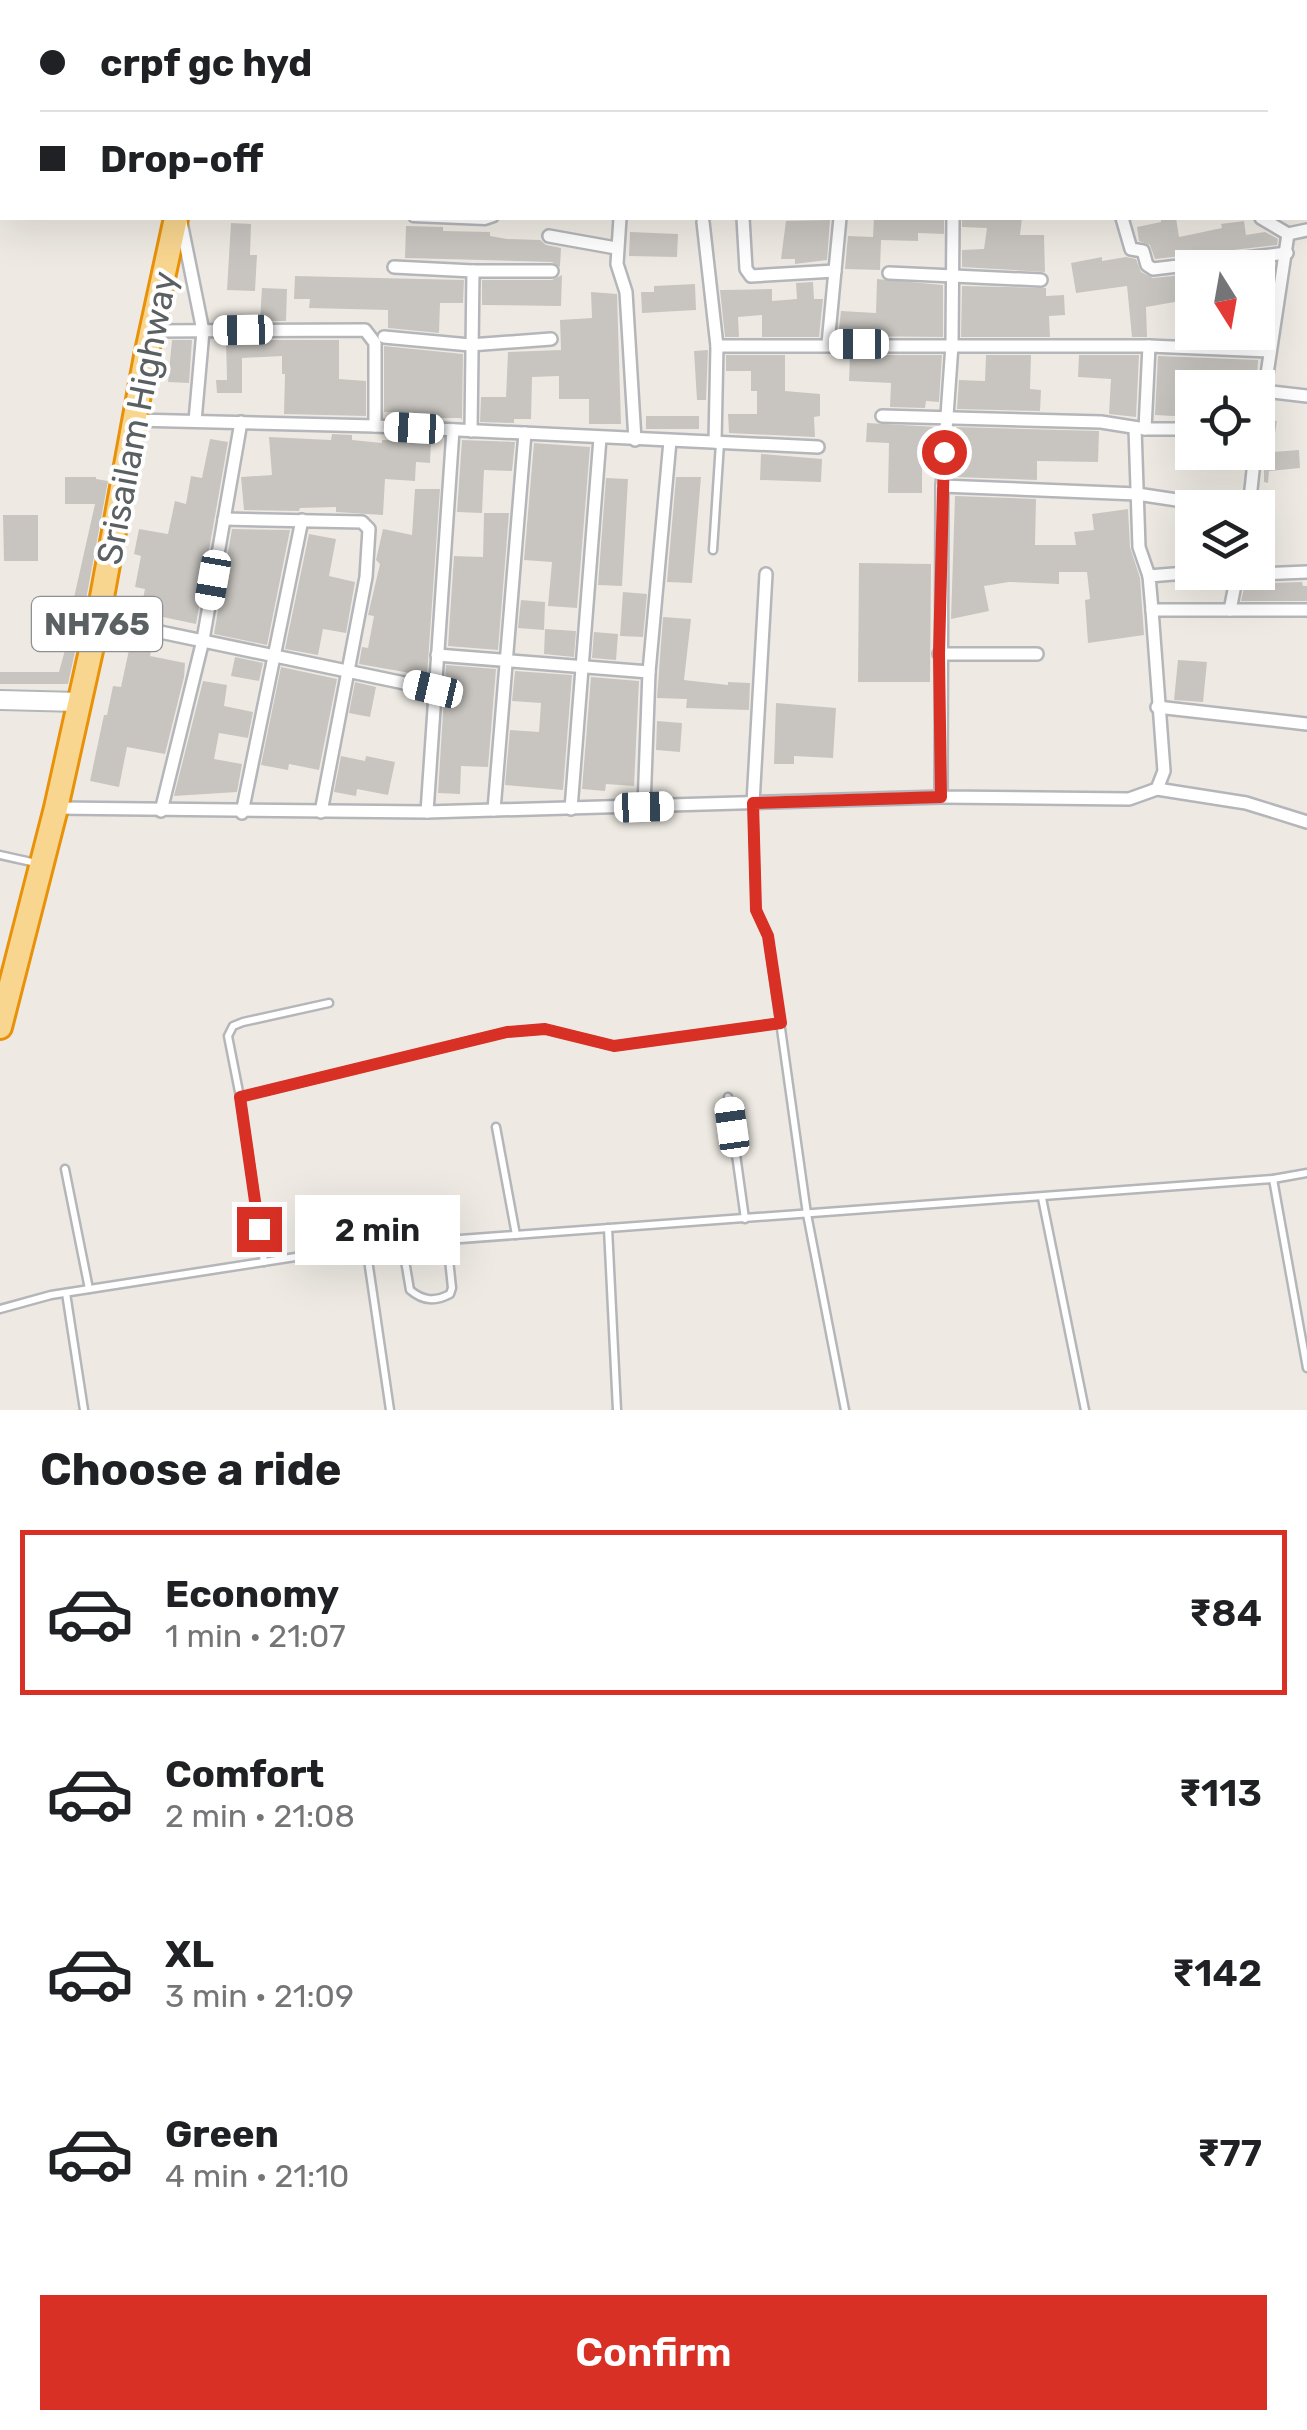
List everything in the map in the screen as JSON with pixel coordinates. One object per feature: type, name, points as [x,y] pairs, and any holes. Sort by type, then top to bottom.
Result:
[{"type":"highway","name":"Srisailam Highway","points":[[0,1027],[56,808],[98,618],[151,331],[178,220]]},
{"type":"street","points":[[178,220],[203,331],[195,421]]},
{"type":"street","points":[[620,220],[617,264],[626,292],[635,440]]},
{"type":"street","points":[[743,220],[746,269],[751,276],[835,271]]},
{"type":"street","points":[[828,344],[840,220]]},
{"type":"street","points":[[941,797],[942,486],[952,345],[953,220]]},
{"type":"street","points":[[1123,220],[1131,248],[1143,251],[1147,265],[1153,269],[1287,253]]},
{"type":"street","points":[[1265,220],[1288,234],[1307,230]]},
{"type":"street","points":[[703,222],[717,346],[718,442]]},
{"type":"street","points":[[1266,370],[1288,234]]},
{"type":"street","points":[[548,236],[616,248]]},
{"type":"street","points":[[394,266],[552,271]]},
{"type":"street","points":[[471,431],[473,271]]},
{"type":"street","points":[[889,273],[1042,280]]},
{"type":"street","points":[[151,331],[366,330],[375,343],[375,426]]},
{"type":"street","points":[[384,337],[470,345],[552,339]]},
{"type":"street","points":[[717,346],[1149,346],[1268,351]]},
{"type":"street","points":[[1149,346],[1137,494],[1139,546],[1150,576],[1164,771],[1157,788]]},
{"type":"street","points":[[1275,392],[1307,396]]},
{"type":"street","points":[[882,416],[1101,422],[1175,429]]},
{"type":"street","points":[[135,420],[375,426],[818,448]]},
{"type":"street","points":[[162,811],[203,640],[241,422]]},
{"type":"street","points":[[426,812],[453,430]]},
{"type":"street","points":[[494,810],[525,433]]},
{"type":"street","points":[[571,809],[600,438]]},
{"type":"street","points":[[644,807],[649,672],[670,441]]},
{"type":"street","points":[[942,486],[1137,494],[1175,500]]},
{"type":"street","points":[[224,519],[362,522],[368,529],[366,577],[320,812]]},
{"type":"street","points":[[242,812],[302,520]]},
{"type":"street","points":[[1275,573],[1307,572]]},
{"type":"street","points":[[753,803],[766,574]]},
{"type":"street","points":[[1150,576],[1175,574]]},
{"type":"street","points":[[1230,610],[1234,590]]},
{"type":"street","points":[[1152,610],[1307,610]]},
{"type":"street","points":[[98,618],[433,689]]},
{"type":"street","points":[[939,654],[1037,654]]},
{"type":"street","points":[[437,655],[649,672]]},
{"type":"street","points":[[0,700],[79,702]]},
{"type":"street","points":[[1157,708],[1307,724]]},
{"type":"street","points":[[56,808],[426,812],[941,797],[1129,799],[1157,788],[1246,803],[1307,822]]},
{"type":"lane","points":[[713,550],[718,442]]},
{"type":"lane","points":[[753,803],[756,910],[768,936],[807,1214],[845,1410]]},
{"type":"lane","points":[[0,855],[42,864]]},
{"type":"lane","points":[[264,1262],[228,1036],[233,1026],[329,1002]]},
{"type":"lane","points":[[240,1097],[507,1032],[545,1029],[614,1046],[781,1023]]},
{"type":"lane","points":[[728,1096],[745,1219]]},
{"type":"lane","points":[[496,1127],[516,1235]]},
{"type":"lane","points":[[66,1169],[89,1290]]},
{"type":"lane","points":[[0,1308],[66,1293],[366,1246],[1042,1198],[1307,1173]]},
{"type":"lane","points":[[1274,1179],[1307,1368]]},
{"type":"lane","points":[[1042,1198],[1085,1410]]},
{"type":"lane","points":[[608,1228],[617,1410]]},
{"type":"lane","points":[[402,1243],[410,1290],[420,1298],[432,1300],[450,1294],[452,1288],[446,1240]]},
{"type":"lane","points":[[366,1246],[390,1410]]},
{"type":"lane","points":[[66,1293],[84,1410]]},
{"type":"building","points":[[830,220],[827,260],[795,264],[795,259],[781,259],[786,221]]},
{"type":"building","points":[[874,220],[944,220],[944,234],[918,233],[918,241],[881,240],[880,270],[845,269],[848,236],[873,237]]},
{"type":"building","points":[[962,220],[1022,220],[1020,235],[1044,235],[1045,272],[962,267],[962,250],[984,249],[987,228],[962,227]]},
{"type":"building","points":[[1176,220],[1179,237],[1244,221],[1246,235],[1265,232],[1278,239],[1277,245],[1175,250],[1175,257],[1155,259],[1150,245],[1139,241],[1137,227]]},
{"type":"building","points":[[231,223],[251,224],[250,255],[257,255],[255,291],[227,290]]},
{"type":"building","points":[[406,226],[540,240],[561,248],[560,267],[552,262],[405,258]]},
{"type":"building","points":[[630,232],[678,234],[677,257],[629,256]]},
{"type":"building","points":[[1102,257],[1102,261],[1136,259],[1141,272],[1153,278],[1175,276],[1175,302],[1146,307],[1147,337],[1132,337],[1127,286],[1076,293],[1071,263]]},
{"type":"building","points":[[562,275],[561,306],[482,305],[482,280],[552,280]]},
{"type":"building","points":[[295,276],[464,280],[463,303],[440,303],[439,333],[388,328],[388,310],[309,308],[310,299],[294,299]]},
{"type":"building","points":[[877,279],[943,285],[943,337],[838,336],[841,311],[876,313]]},
{"type":"building","points":[[813,282],[814,299],[823,299],[819,337],[762,337],[762,315],[738,317],[739,337],[725,337],[720,290],[772,289],[772,301],[797,299],[796,283]]},
{"type":"building","points":[[695,284],[696,310],[642,313],[641,292],[654,292],[654,286]]},
{"type":"building","points":[[962,286],[1046,288],[1046,296],[1064,295],[1065,315],[1049,316],[1050,337],[961,337]]},
{"type":"building","points":[[262,288],[287,289],[286,321],[260,321]]},
{"type":"building","points":[[591,292],[617,294],[621,424],[589,424],[589,399],[559,399],[559,376],[532,377],[531,419],[480,422],[481,397],[506,397],[508,352],[561,350],[560,320],[592,318]]},
{"type":"building","points":[[172,340],[192,340],[189,383],[168,382]]},
{"type":"building","points":[[226,340],[339,340],[339,379],[366,381],[366,416],[284,414],[282,356],[242,358],[242,393],[217,393],[216,380],[227,380]]},
{"type":"building","points":[[384,346],[463,354],[462,421],[384,412]]},
{"type":"building","points":[[708,350],[706,400],[697,400],[694,351]]},
{"type":"building","points":[[726,355],[785,355],[785,391],[820,394],[820,416],[814,417],[815,437],[729,433],[728,414],[757,414],[757,391],[751,391],[751,371],[726,371]]},
{"type":"building","points":[[850,355],[942,355],[939,402],[926,401],[925,408],[890,407],[891,383],[849,381]]},
{"type":"building","points":[[986,355],[1031,355],[1030,389],[1041,390],[1040,411],[957,409],[959,380],[985,381]]},
{"type":"building","points":[[1079,355],[1139,355],[1136,417],[1109,414],[1111,379],[1078,377]]},
{"type":"building","points":[[1158,356],[1258,360],[1257,370],[1175,370],[1175,416],[1155,415]]},
{"type":"building","points":[[646,416],[699,416],[699,429],[646,429]]},
{"type":"building","points":[[867,423],[937,427],[934,467],[922,467],[922,493],[888,493],[889,443],[866,442]]},
{"type":"building","points":[[956,427],[1099,431],[1098,462],[1037,461],[1037,480],[954,477]]},
{"type":"building","points":[[332,434],[382,443],[431,441],[430,463],[416,462],[415,481],[385,479],[383,515],[336,512],[336,507],[244,510],[241,477],[272,475],[269,437],[331,440]]},
{"type":"building","points":[[210,439],[228,442],[196,624],[158,616],[157,622],[139,618],[145,589],[135,587],[141,556],[134,554],[139,529],[168,534],[175,501],[186,504],[191,476],[202,478]]},
{"type":"building","points":[[462,440],[515,442],[512,471],[484,470],[482,513],[457,512]]},
{"type":"building","points":[[534,443],[590,447],[577,608],[548,606],[552,562],[524,560]]},
{"type":"building","points":[[1299,450],[1300,468],[1269,471],[1268,483],[1264,482],[1264,470],[1275,470],[1275,452]]},
{"type":"building","points":[[761,454],[822,459],[821,482],[760,480]]},
{"type":"building","points":[[65,477],[108,481],[85,605],[73,602],[95,504],[65,504]]},
{"type":"building","points":[[676,477],[701,477],[692,583],[667,582]]},
{"type":"building","points":[[606,478],[628,479],[622,586],[598,585]]},
{"type":"building","points":[[415,489],[440,489],[427,676],[359,664],[362,647],[368,648],[374,616],[368,615],[380,564],[376,560],[383,529],[412,535]]},
{"type":"building","points":[[955,496],[1036,499],[1035,545],[1076,545],[1074,532],[1094,530],[1092,514],[1128,509],[1130,547],[1140,578],[1144,635],[1088,643],[1087,572],[1059,572],[1059,584],[1009,582],[984,586],[989,611],[951,619]]},
{"type":"building","points":[[484,513],[509,513],[498,650],[448,646],[454,556],[483,557]]},
{"type":"building","points":[[3,515],[38,515],[38,561],[4,561]]},
{"type":"building","points":[[232,529],[290,530],[267,645],[214,634]]},
{"type":"building","points":[[309,534],[336,539],[329,576],[355,582],[346,633],[323,629],[318,655],[285,649]]},
{"type":"building","points":[[859,563],[931,564],[930,682],[858,682]]},
{"type":"building","points":[[1302,582],[1307,586],[1307,601],[1241,601],[1244,590],[1275,590],[1275,583]]},
{"type":"building","points":[[623,592],[647,594],[643,637],[620,636]]},
{"type":"building","points":[[521,600],[545,602],[544,630],[518,628]]},
{"type":"building","points":[[74,617],[82,620],[68,684],[0,684],[0,672],[59,672]]},
{"type":"building","points":[[663,617],[691,619],[684,680],[750,683],[749,710],[686,708],[687,699],[657,698]]},
{"type":"building","points":[[545,629],[576,631],[574,657],[544,654]]},
{"type":"building","points":[[594,632],[618,634],[616,660],[592,658]]},
{"type":"building","points":[[132,636],[153,640],[150,656],[185,663],[184,677],[165,754],[127,747],[119,787],[90,781],[104,715],[113,686],[121,687]]},
{"type":"building","points":[[235,657],[263,663],[259,681],[231,676]]},
{"type":"building","points":[[1178,660],[1207,662],[1203,702],[1174,700]]},
{"type":"building","points":[[446,665],[496,669],[488,767],[461,766],[460,794],[438,793]]},
{"type":"building","points":[[281,667],[337,679],[319,770],[289,764],[288,770],[261,765]]},
{"type":"building","points":[[515,671],[572,675],[563,790],[505,785],[510,730],[539,732],[541,703],[512,701]]},
{"type":"building","points":[[591,677],[639,681],[634,786],[606,784],[605,791],[582,789]]},
{"type":"building","points":[[203,681],[227,685],[224,706],[253,712],[248,738],[219,733],[214,759],[242,764],[237,792],[174,796]]},
{"type":"building","points":[[355,682],[376,687],[370,717],[349,713]]},
{"type":"building","points":[[776,703],[836,708],[833,758],[794,756],[794,764],[774,764]]},
{"type":"building","points":[[657,721],[682,723],[680,752],[656,750]]},
{"type":"building","points":[[341,756],[395,762],[388,795],[357,789],[356,796],[334,792]]},
{"type":"route","points":[[259,1229],[240,1097],[507,1032],[545,1029],[593,1044],[614,1046],[781,1023],[768,936],[756,910],[753,803],[941,797],[939,654],[944,452]]}]
